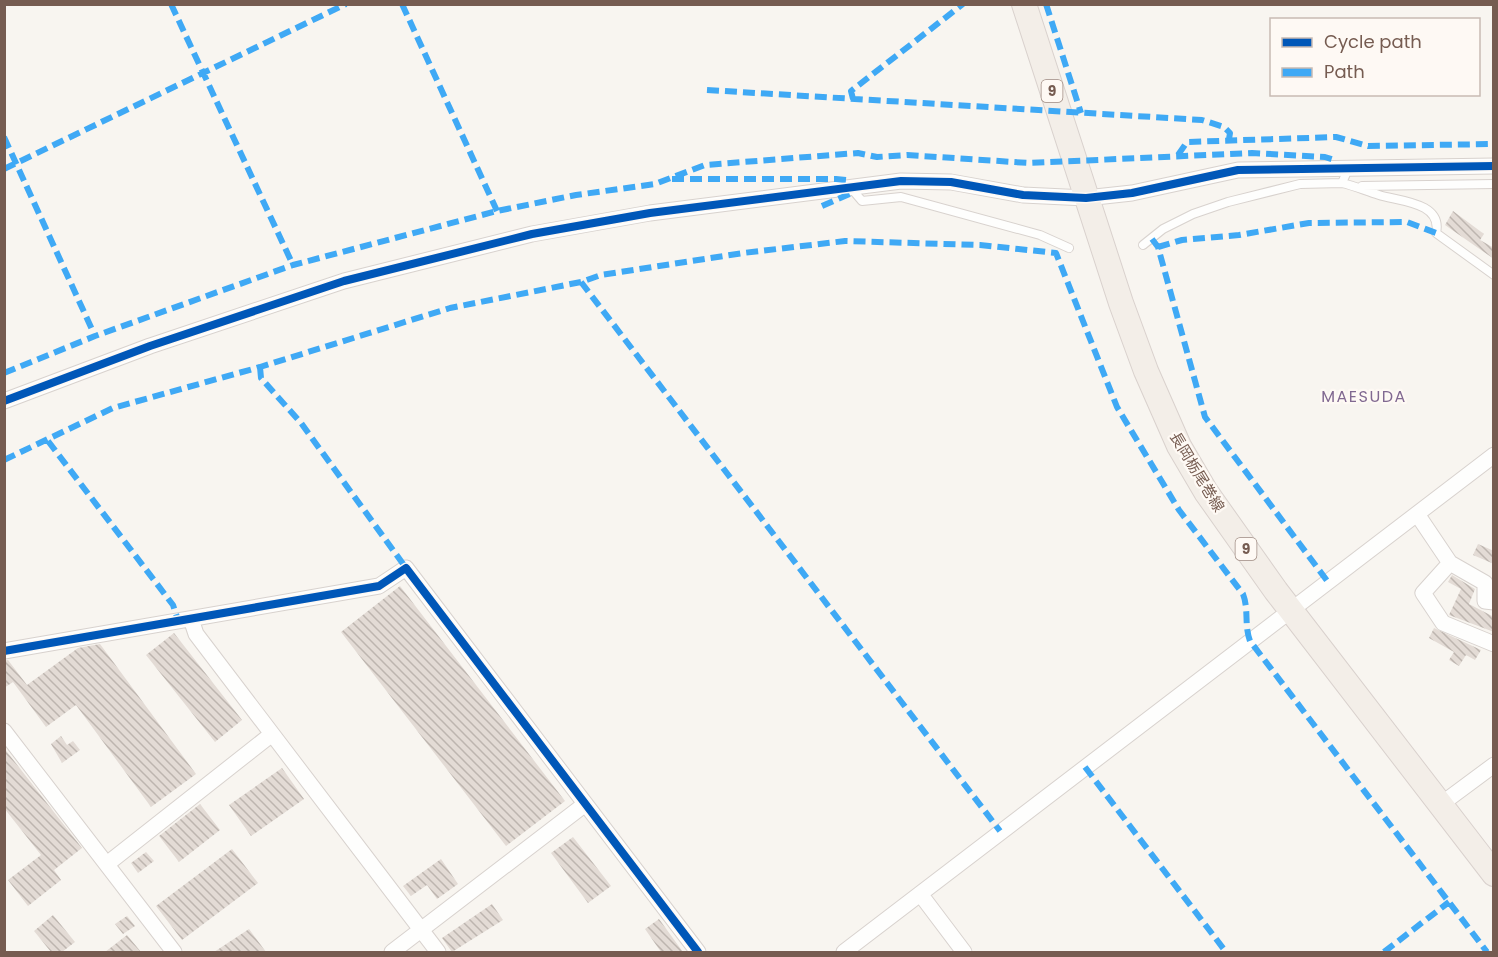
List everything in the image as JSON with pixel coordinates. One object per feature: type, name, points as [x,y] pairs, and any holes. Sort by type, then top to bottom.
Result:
[{"type":"main road","name":"長岡栃尾巻線","points":[[1024,4],[1083,188],[1143,362],[1179,446],[1206,492],[1290,609],[1494,874]]},
{"type":"street","points":[[4,401],[250,310],[441,255],[532,234],[650,213],[901,181],[951,182],[1023,195],[1083,188],[1132,193],[1238,170],[1494,166]]},
{"type":"street","points":[[844,952],[921,896],[1014,820],[1290,609],[1417,514],[1491,463]]},
{"type":"street","points":[[1417,514],[1450,563],[1485,583],[1485,601],[1494,602]]},
{"type":"street","points":[[1450,563],[1423,593],[1443,623],[1494,644]]},
{"type":"street","points":[[4,651],[191,620],[379,585],[406,568],[698,952]]},
{"type":"street","points":[[191,620],[196,634],[438,952]]},
{"type":"street","points":[[4,731],[174,952]]},
{"type":"street","points":[[107,864],[272,735]]},
{"type":"street","points":[[1440,805],[1494,765]]},
{"type":"street","points":[[392,952],[584,805]]},
{"type":"street","points":[[921,896],[964,952]]},
{"type":"lane","points":[[1342,183],[1348,167]]},
{"type":"lane","points":[[1143,244],[1163,229],[1183,219],[1228,202],[1300,184],[1342,183],[1422,207],[1435,217],[1438,225],[1436,233],[1494,275]]},
{"type":"lane","points":[[1357,186],[1494,184]]},
{"type":"lane","points":[[850,187],[862,201],[901,197],[1040,235],[1069,248]]},
{"type":"building","points":[[1453,211],[1484,234],[1480,240],[1494,248],[1494,259],[1445,225]]},
{"type":"building","points":[[1478,544],[1494,551],[1494,564],[1473,555]]},
{"type":"building","points":[[1452,575],[1475,589],[1469,604],[1494,617],[1494,632],[1449,615],[1461,589],[1448,582]]},
{"type":"building","points":[[400,586],[565,801],[506,846],[341,632]]},
{"type":"building","points":[[1434,628],[1481,650],[1475,660],[1466,655],[1459,666],[1449,660],[1454,652],[1429,638]]},
{"type":"building","points":[[174,633],[242,720],[215,742],[146,655]]},
{"type":"building","points":[[100,644],[196,774],[151,807],[76,705],[46,727],[13,682],[4,688],[4,661],[8,660],[27,685],[78,648]]},
{"type":"building","points":[[61,736],[67,745],[73,741],[80,750],[62,763],[51,744]]},
{"type":"building","points":[[4,748],[82,848],[54,870],[61,880],[28,906],[8,880],[41,855],[4,808]]},
{"type":"building","points":[[282,768],[304,799],[251,836],[229,805]]},
{"type":"building","points":[[200,804],[220,830],[179,862],[159,836]]},
{"type":"building","points":[[573,837],[611,886],[588,903],[551,853]]},
{"type":"building","points":[[232,849],[258,883],[182,940],[156,906]]},
{"type":"building","points":[[146,852],[154,861],[138,873],[131,863]]},
{"type":"building","points":[[441,859],[458,884],[437,899],[427,885],[411,896],[403,886]]},
{"type":"building","points":[[492,904],[503,920],[452,952],[442,938]]},
{"type":"building","points":[[53,915],[75,942],[62,952],[51,952],[34,931]]},
{"type":"building","points":[[127,916],[135,926],[123,934],[115,924]]},
{"type":"building","points":[[659,919],[683,952],[661,952],[645,929]]},
{"type":"building","points":[[249,929],[266,952],[214,952]]},
{"type":"building","points":[[127,935],[141,952],[105,952]]},
{"type":"marked path","points":[[171,4],[293,265]]},
{"type":"marked path","points":[[4,169],[346,4]]},
{"type":"marked path","points":[[402,4],[497,211]]},
{"type":"marked path","points":[[853,99],[851,91],[963,4]]},
{"type":"marked path","points":[[1046,4],[1081,113]]},
{"type":"marked path","points":[[707,90],[1202,120],[1224,127],[1230,133],[1229,139]]},
{"type":"marked path","points":[[4,137],[95,336]]},
{"type":"marked path","points":[[1178,155],[1187,142],[1336,137],[1368,146],[1494,144]]},
{"type":"marked path","points":[[4,373],[95,336],[293,265],[497,211],[576,195],[655,184],[705,165],[858,153],[877,157],[907,155],[1029,163],[1252,153],[1325,157],[1334,160],[1335,167]]},
{"type":"marked path","points":[[672,179],[836,179],[847,180],[850,187]]},
{"type":"marked path","points":[[822,206],[854,192]]},
{"type":"marked path","points":[[1158,247],[1182,240],[1239,235],[1309,223],[1407,222],[1436,233]]},
{"type":"marked path","points":[[1152,239],[1158,247],[1205,417],[1328,582]]},
{"type":"marked path","points":[[4,460],[113,408],[260,367],[450,308],[581,282],[601,275],[743,253],[845,241],[980,245],[1056,253],[1117,407],[1179,510],[1243,594],[1250,641],[1487,952]]},
{"type":"marked path","points":[[581,282],[1000,831]]},
{"type":"marked path","points":[[260,367],[261,378],[301,423],[406,568]]},
{"type":"marked path","points":[[48,441],[173,605],[178,620]]},
{"type":"marked path","points":[[1085,767],[1226,952]]},
{"type":"marked path","points":[[1384,952],[1449,902]]},
{"type":"cycle path","points":[[4,401],[150,346],[344,281],[532,234],[650,213],[901,181],[951,182],[1023,195],[1086,198],[1132,193],[1238,170],[1494,166]]},
{"type":"cycle path","points":[[4,651],[379,586],[406,568],[698,952]]},
{"type":"district","name":"MAESUDA","points":[[1364,396]]}]
